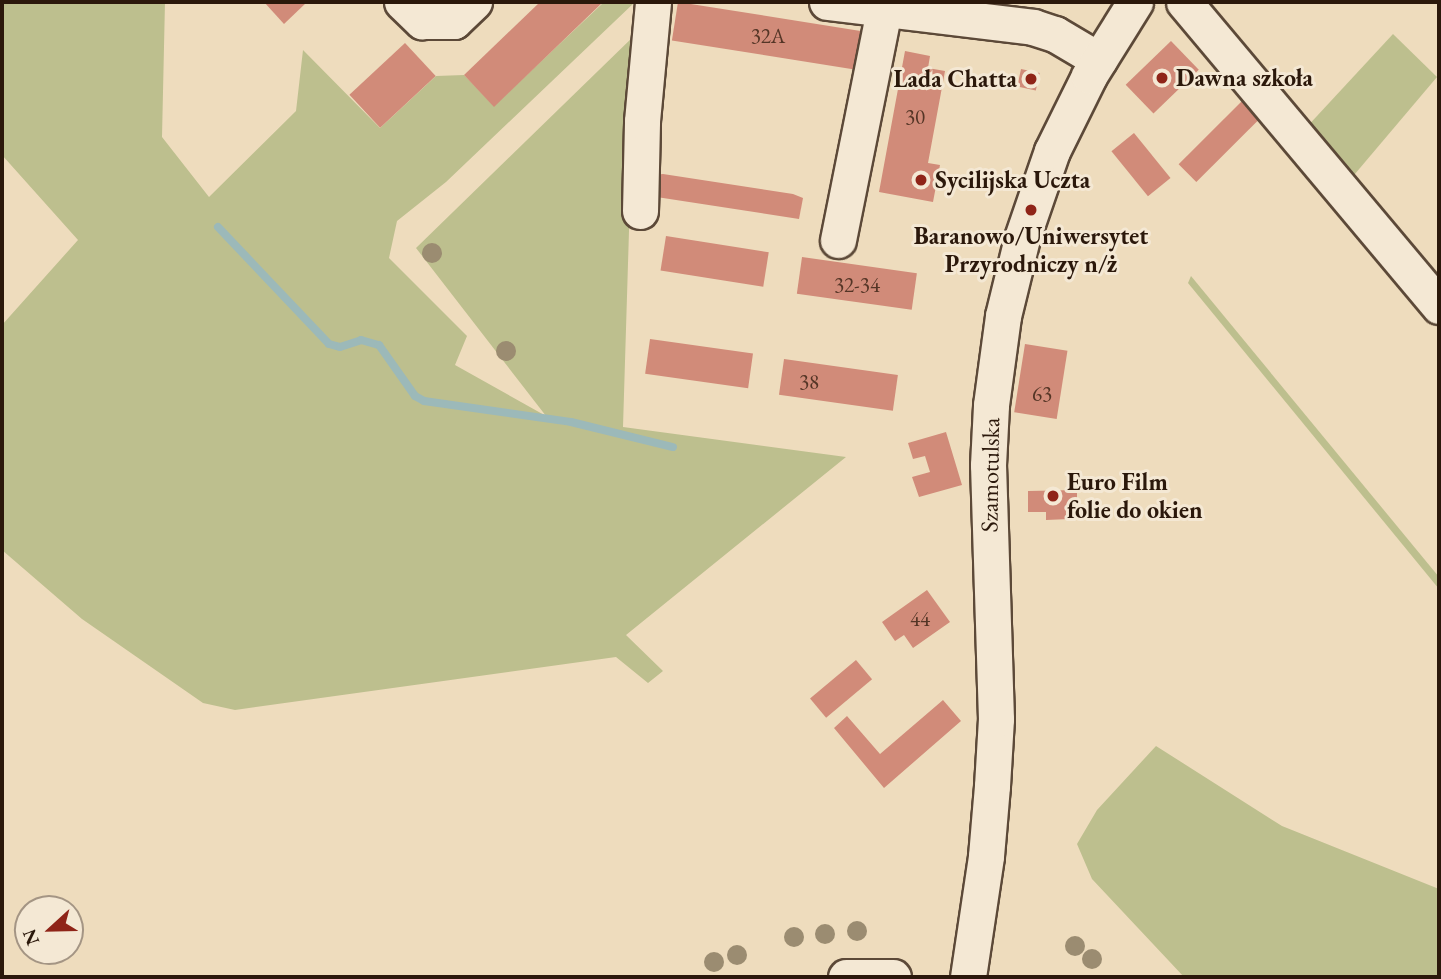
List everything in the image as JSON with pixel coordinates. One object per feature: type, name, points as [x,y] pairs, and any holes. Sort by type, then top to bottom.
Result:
[{"type":"street","points":[[402,2],[422,21],[454,21],[474,2]]},
{"type":"street","points":[[640,211],[642,121],[653,2]]},
{"type":"street","points":[[827,2],[1042,29],[1099,60]]},
{"type":"street","name":"Szamotulska","points":[[968,977],[986,856],[996,719],[988,465],[996,361],[1011,278],[1040,182],[1061,131],[1099,60],[1135,2]]},
{"type":"street","points":[[1184,2],[1439,306]]},
{"type":"street","points":[[838,240],[884,9]]},
{"type":"street","points":[[846,977],[893,977]]},
{"type":"green space","points":[[2,2],[165,2],[162,137],[209,197],[296,111],[303,50],[380,128],[436,76],[464,75],[494,106],[604,2],[635,2],[446,182],[397,221],[389,258],[467,336],[455,365],[546,416],[416,248],[635,35],[623,427],[846,457],[626,635],[663,671],[648,683],[616,657],[235,710],[203,703],[82,619],[2,550],[2,325],[78,240],[2,155]]},
{"type":"green space","points":[[1393,34],[1437,77],[1349,181],[1304,130]]},
{"type":"green space","points":[[1191,276],[1439,577],[1439,589],[1188,283]]},
{"type":"green space","points":[[1156,746],[1282,826],[1439,889],[1439,977],[1184,977],[1092,879],[1077,844],[1097,810]]},
{"type":"building","points":[[264,2],[307,2],[284,24]]},
{"type":"building","points":[[540,2],[603,2],[494,107],[464,75]]},
{"type":"building","points":[[678,2],[864,31],[858,70],[672,41]]},
{"type":"building","name":"Dawna szkoła","points":[[1171,41],[1199,70],[1153,114],[1126,85]]},
{"type":"building","points":[[405,43],[436,76],[380,128],[349,95]]},
{"type":"building","points":[[905,51],[930,56],[928,68],[945,71],[928,163],[940,165],[933,202],[879,192]]},
{"type":"building","points":[[1021,69],[1040,73],[1036,91],[1017,87]]},
{"type":"building","points":[[1243,100],[1261,118],[1196,182],[1179,164]]},
{"type":"building","points":[[1134,133],[1171,178],[1148,196],[1111,151]]},
{"type":"building","points":[[663,174],[793,194],[803,198],[799,219],[650,196],[653,175]]},
{"type":"building","points":[[666,236],[769,252],[763,287],[661,271]]},
{"type":"building","points":[[802,257],[917,273],[912,310],[797,294]]},
{"type":"building","points":[[650,339],[753,353],[748,388],[645,374]]},
{"type":"building","points":[[1025,344],[1067,351],[1057,419],[1014,412]]},
{"type":"building","points":[[784,359],[898,375],[893,411],[779,395]]},
{"type":"building","points":[[946,432],[962,485],[919,497],[912,477],[930,472],[925,456],[913,459],[908,443]]},
{"type":"building","points":[[1077,490],[1077,511],[1069,511],[1070,519],[1046,520],[1046,512],[1028,512],[1028,491]]},
{"type":"building","points":[[927,590],[950,622],[913,648],[904,635],[895,641],[882,622]]},
{"type":"building","points":[[856,660],[872,679],[826,718],[810,699]]},
{"type":"building","points":[[943,700],[961,721],[884,788],[834,728],[847,716],[880,754]]},
{"type":"waterway","points":[[218,227],[329,344],[340,347],[361,340],[379,345],[415,396],[424,401],[571,422],[673,447]]},
{"type":"place","name":"Dawna szkoła","points":[[1162,78]]},
{"type":"place","name":"Lada Chatta","points":[[1031,79]]},
{"type":"place","name":"Sycilijska Uczta","points":[[921,180]]},
{"type":"place","name":"Baranowo/Uniwersytet Przyrodniczy n/ż","points":[[1031,210]]},
{"type":"place","name":"Euro Film folie do okien","points":[[1053,496]]}]
